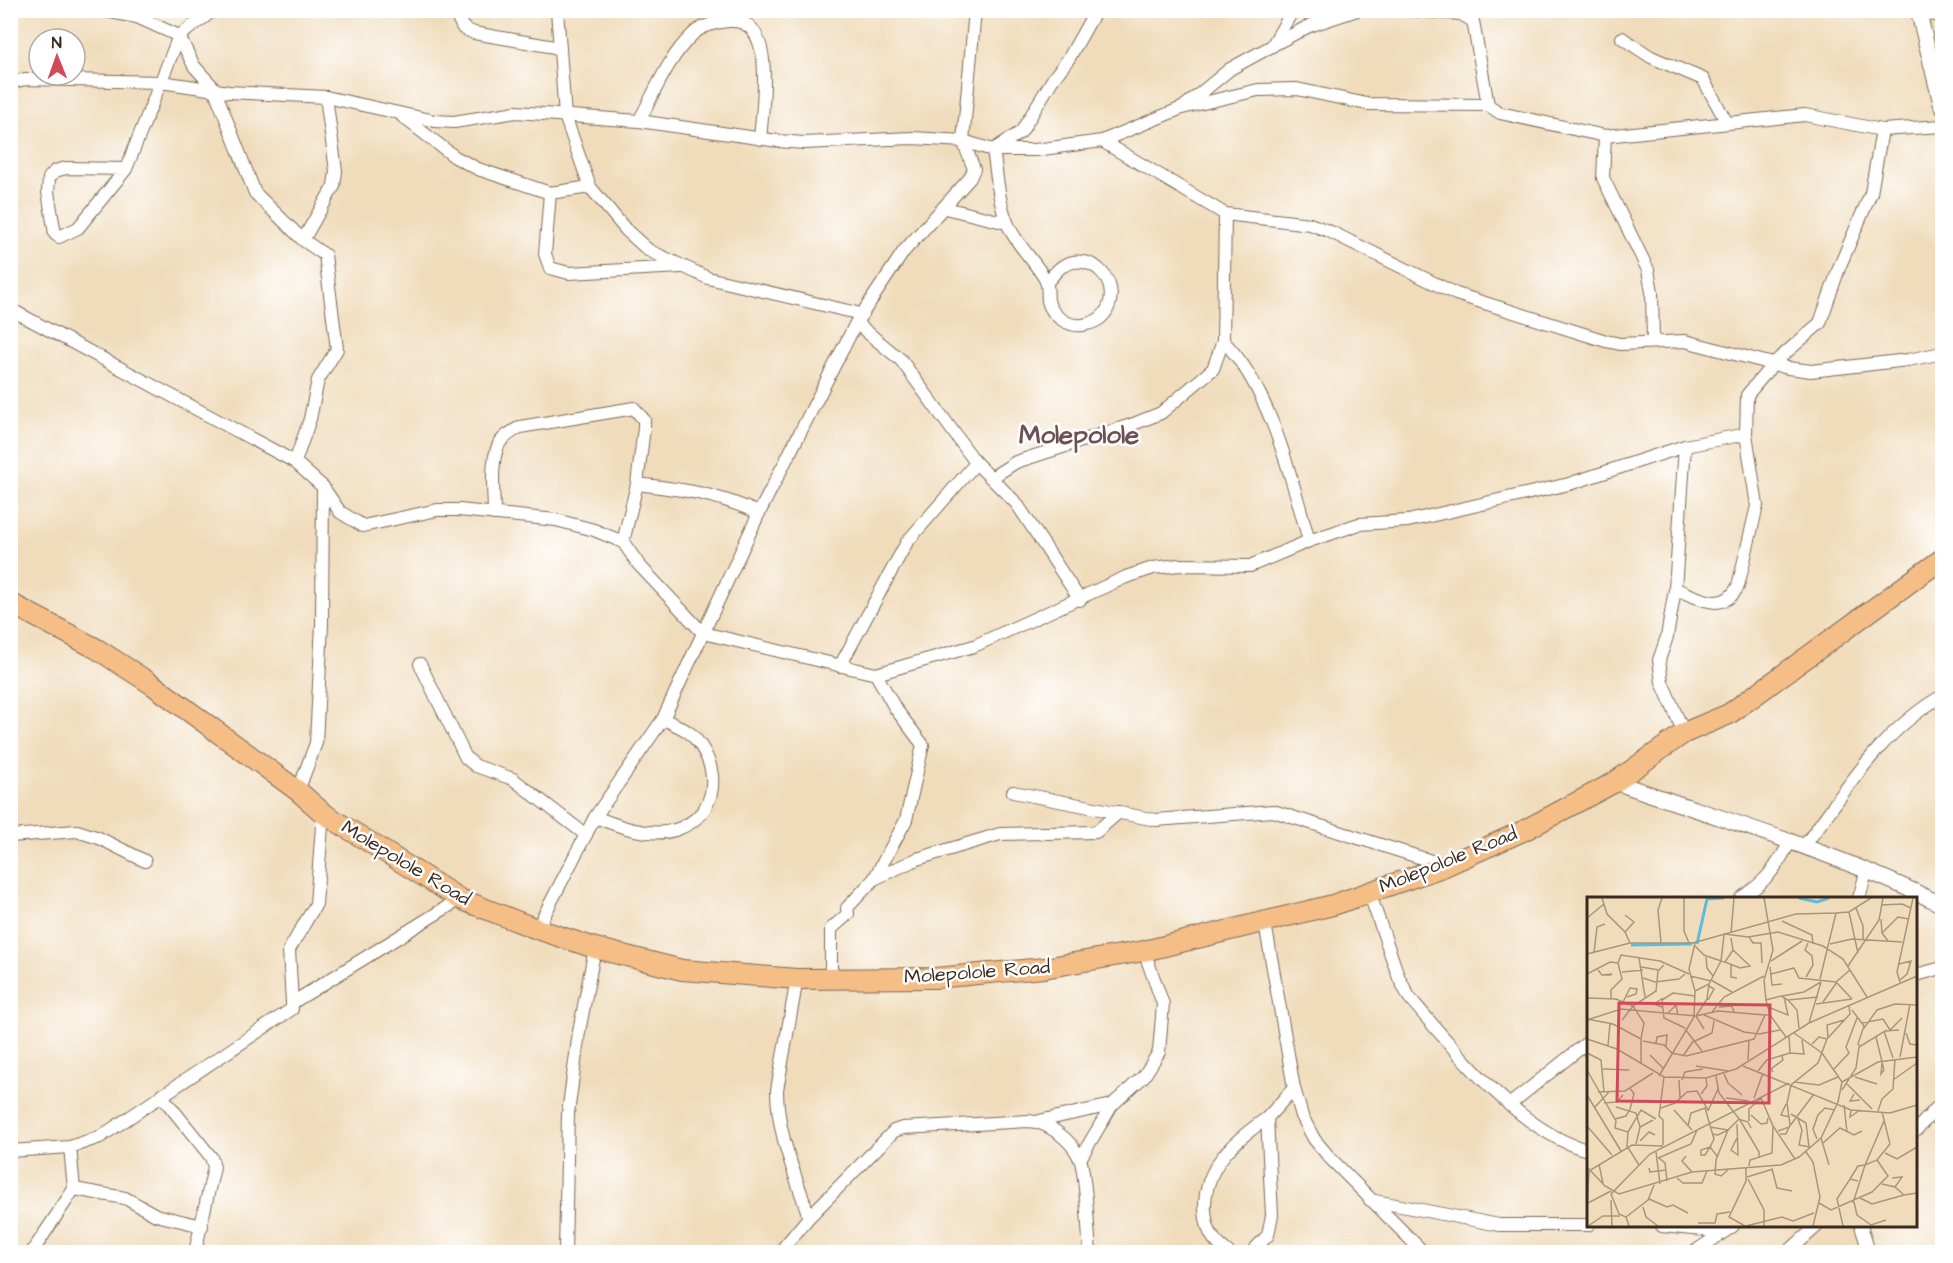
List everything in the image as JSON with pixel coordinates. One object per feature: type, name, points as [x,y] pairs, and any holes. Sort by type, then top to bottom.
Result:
[{"type":"main road","name":"Molepolole Road","points":[[10,603],[97,649],[153,685],[298,791],[324,813],[460,899],[537,929],[595,948],[682,970],[797,979],[935,978],[1074,964],[1144,951],[1333,905],[1445,866],[1523,831],[1615,782],[1684,733],[1729,714],[1942,559]]},
{"type":"street","points":[[100,10],[137,17],[179,36],[194,66],[214,88],[255,194],[303,240],[325,255],[336,349],[318,380],[310,419],[295,462]]},
{"type":"street","points":[[126,169],[66,168],[55,171],[49,178],[48,192],[55,234],[59,237],[66,236],[78,228],[126,169],[179,36],[214,10]]},
{"type":"street","points":[[454,10],[463,28],[474,33],[560,48]]},
{"type":"street","points":[[557,10],[565,116],[590,187],[626,230],[648,250],[708,278],[858,319],[901,360],[976,463],[1017,504],[1080,600]]},
{"type":"street","points":[[537,929],[595,817],[663,719],[759,513],[858,319],[904,251],[970,178],[974,169],[963,141],[975,10]]},
{"type":"street","points":[[993,150],[1021,132],[1053,79],[1069,58],[1096,10]]},
{"type":"street","points":[[1272,46],[1293,10]]},
{"type":"street","points":[[1182,108],[1230,69],[1309,26],[1357,10]]},
{"type":"street","points":[[1409,10],[1461,14],[1473,21],[1488,105]]},
{"type":"street","points":[[1942,16],[1919,14],[1942,107]]},
{"type":"street","points":[[639,121],[674,57],[693,34],[717,22],[740,20],[754,30],[760,41],[765,77],[760,139]]},
{"type":"street","points":[[1622,38],[1651,57],[1703,79],[1727,123]]},
{"type":"street","points":[[10,83],[25,79],[161,82],[326,97],[400,115],[454,122],[516,112],[639,121],[760,139],[804,143],[912,138],[963,141],[993,150],[1035,150],[1102,141],[1182,108],[1258,90],[1276,89],[1296,89],[1367,104],[1488,105],[1500,113],[1605,136],[1805,115],[1882,130],[1942,126]]},
{"type":"street","points":[[303,240],[334,186],[336,171],[326,97]]},
{"type":"street","points":[[400,115],[455,157],[478,169],[550,193],[590,187]]},
{"type":"street","points":[[1676,589],[1715,604],[1726,602],[1733,596],[1738,586],[1757,506],[1746,434],[1747,395],[1774,363],[1820,323],[1839,268],[1871,192],[1882,130]]},
{"type":"street","points":[[1605,136],[1603,178],[1648,270],[1652,292],[1653,340]]},
{"type":"street","points":[[1102,141],[1225,214],[1310,224],[1331,232],[1456,294],[1606,341],[1620,344],[1653,340],[1685,341],[1797,370],[1811,371],[1908,360],[1942,353]]},
{"type":"street","points":[[993,150],[1007,223],[1047,282],[1049,304],[1056,316],[1069,324],[1083,326],[1097,321],[1107,311],[1112,297],[1110,283],[1103,271],[1091,264],[1077,262],[1063,266],[1047,282]]},
{"type":"street","points":[[550,193],[545,254],[550,268],[569,273],[682,267]]},
{"type":"street","points":[[945,208],[1007,223]]},
{"type":"street","points":[[991,478],[1016,462],[1161,413],[1213,369],[1222,341],[1225,214]]},
{"type":"street","points":[[10,309],[295,462],[323,487],[340,512],[363,526],[437,510],[556,520],[594,530],[623,542],[639,565],[703,633],[876,674],[974,646],[1080,600],[1126,577],[1153,568],[1179,565],[1250,566],[1309,541],[1359,524],[1408,521],[1569,484],[1685,446],[1746,434]]},
{"type":"street","points":[[1222,341],[1239,358],[1275,431],[1309,541]]},
{"type":"street","points":[[494,514],[495,459],[498,444],[520,427],[634,408],[644,420],[637,484],[623,542]]},
{"type":"street","points":[[1684,733],[1662,682],[1659,660],[1667,637],[1676,589],[1685,446]]},
{"type":"street","points":[[840,666],[907,542],[976,463]]},
{"type":"street","points":[[637,484],[705,492],[724,497],[759,513]]},
{"type":"street","points":[[298,791],[316,743],[322,635],[323,487]]},
{"type":"street","points":[[420,664],[466,758],[476,766],[513,779],[586,835]]},
{"type":"street","points":[[831,978],[831,929],[848,914],[848,908],[874,879],[906,820],[923,745],[895,708],[876,674]]},
{"type":"street","points":[[1742,897],[1764,882],[1878,746],[1914,713],[1942,696]]},
{"type":"street","points":[[595,817],[619,826],[651,832],[673,830],[693,822],[704,813],[713,784],[704,750],[690,733],[663,719]]},
{"type":"street","points":[[1615,782],[1798,842],[1867,869],[1942,905]]},
{"type":"street","points":[[1013,792],[1156,820],[1273,812],[1445,866]]},
{"type":"street","points":[[10,1151],[70,1147],[100,1137],[292,1010],[290,950],[316,904],[324,813]]},
{"type":"street","points":[[874,879],[917,859],[1000,834],[1096,832],[1119,813]]},
{"type":"street","points":[[10,836],[77,831],[88,833],[145,861]]},
{"type":"street","points":[[1859,897],[1867,869]]},
{"type":"street","points":[[1369,892],[1399,978],[1409,997],[1509,1105],[1566,1143],[1587,1150]]},
{"type":"street","points":[[292,1003],[460,899]]},
{"type":"street","points":[[1265,923],[1294,1088],[1302,1116],[1314,1139],[1370,1200],[1423,1252]]},
{"type":"street","points":[[565,1252],[568,1113],[579,1032],[595,948]]},
{"type":"street","points":[[1080,1159],[1112,1106],[1144,1076],[1159,1052],[1163,1004],[1144,951]]},
{"type":"street","points":[[1917,975],[1942,968]]},
{"type":"street","points":[[797,979],[777,1090],[777,1106],[780,1125],[809,1217]]},
{"type":"street","points":[[1509,1105],[1587,1043]]},
{"type":"street","points":[[1228,1252],[1210,1236],[1206,1218],[1205,1190],[1214,1170],[1227,1151],[1267,1118],[1294,1088]]},
{"type":"street","points":[[161,1095],[211,1157],[214,1167],[195,1252]]},
{"type":"street","points":[[1917,1129],[1942,1102]]},
{"type":"street","points":[[780,1252],[809,1217],[894,1131],[903,1128],[1039,1121],[1112,1106]]},
{"type":"street","points":[[1252,1252],[1268,1235],[1272,1215],[1267,1118]]},
{"type":"street","points":[[1039,1121],[1066,1140],[1080,1159],[1090,1252]]},
{"type":"street","points":[[32,1252],[74,1189],[70,1147]]},
{"type":"street","points":[[74,1189],[125,1198],[156,1215],[202,1226]]},
{"type":"street","points":[[1370,1200],[1499,1225],[1587,1224]]},
{"type":"street","points":[[1684,1227],[1728,1229]]},
{"type":"street","points":[[1788,1252],[1816,1227]]},
{"type":"street","points":[[1861,1227],[1869,1252]]},
{"type":"street","points":[[1694,1252],[1728,1229]]},
{"type":"district","name":"Molepolole","points":[[1079,435]]}]
